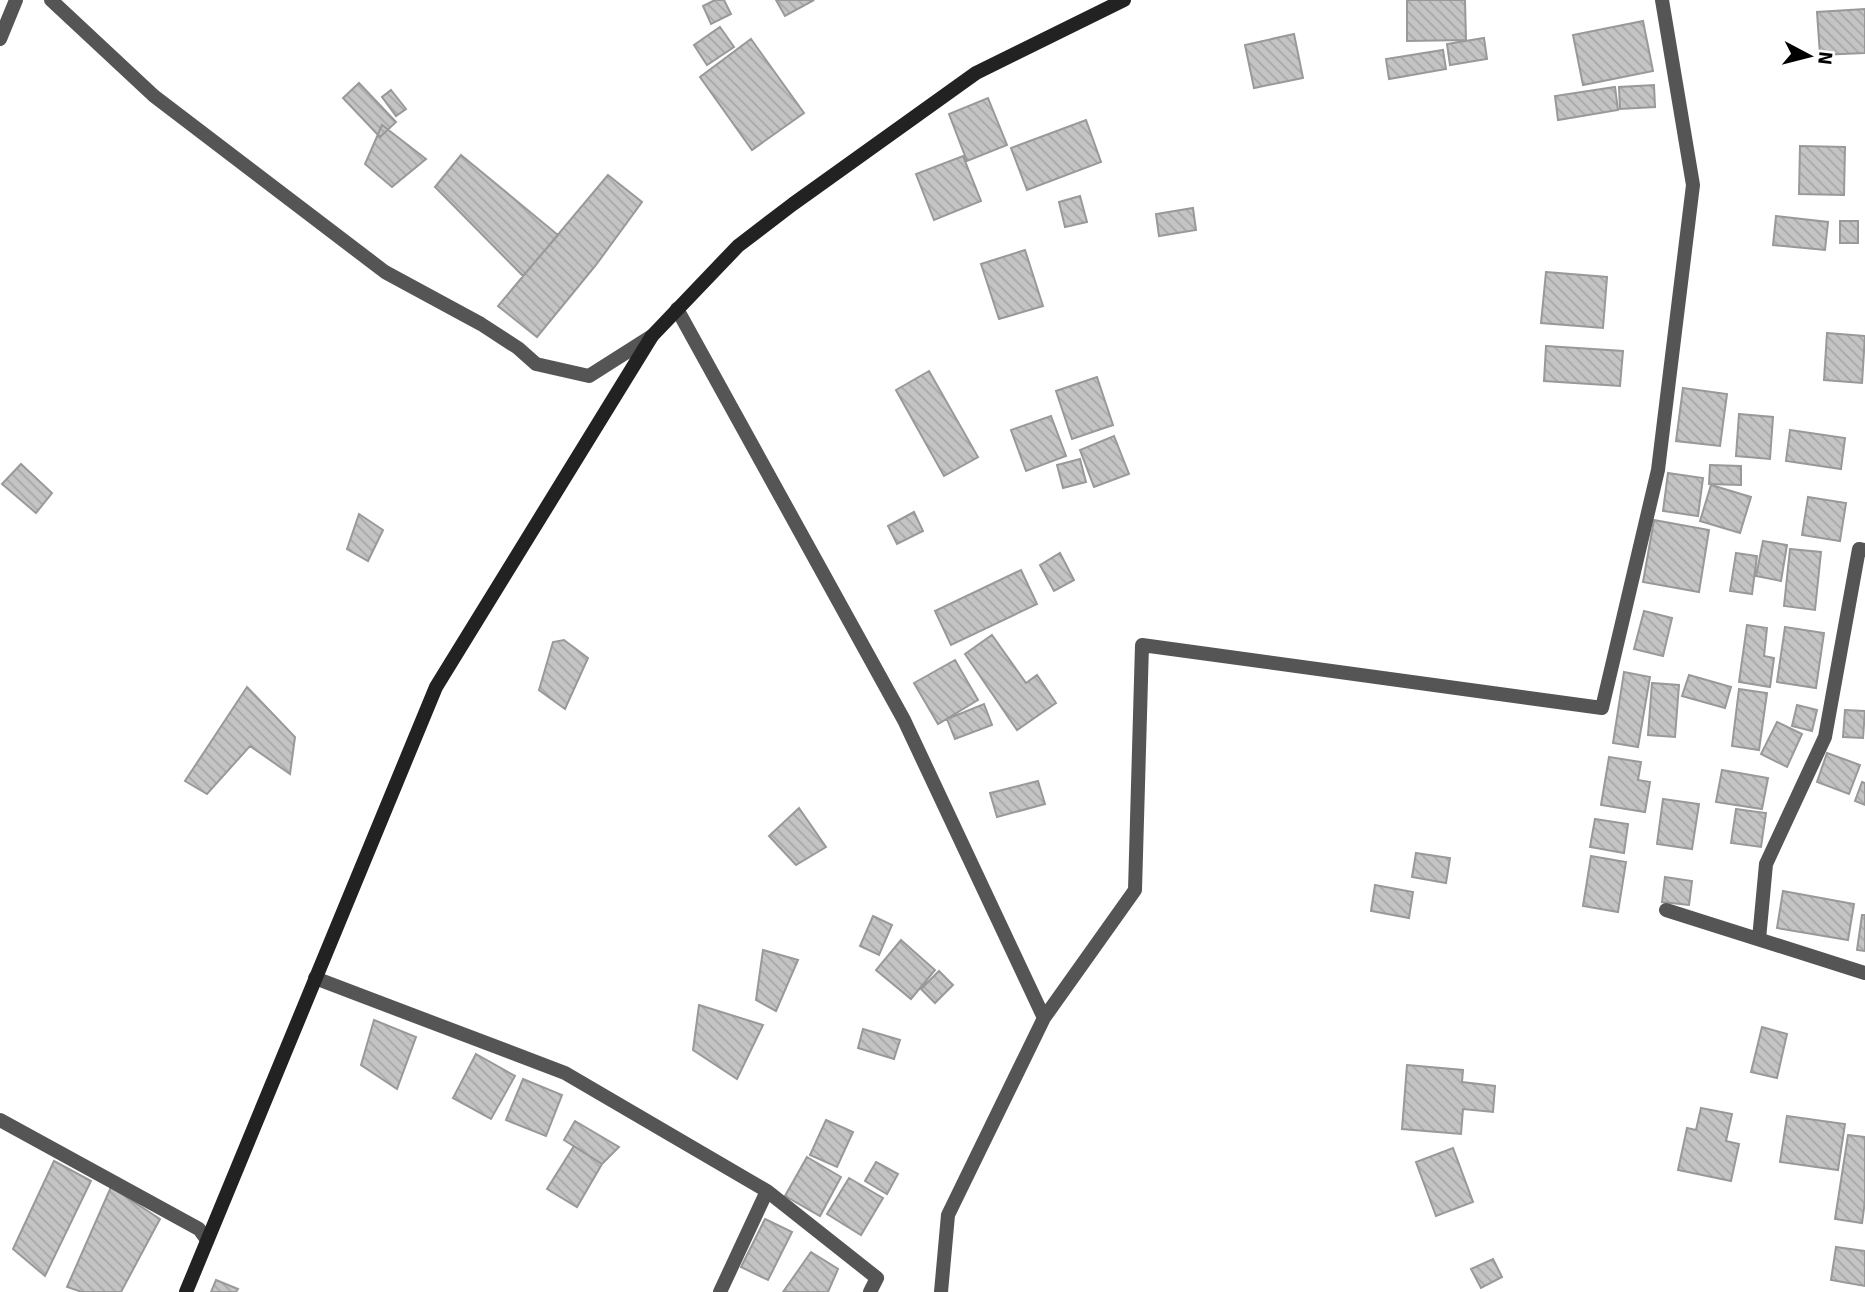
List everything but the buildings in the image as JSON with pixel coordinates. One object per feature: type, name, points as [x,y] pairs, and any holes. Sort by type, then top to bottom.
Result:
[{"type":"street","points":[[0,39],[16,0]]},
{"type":"street","points":[[51,0],[154,96],[385,272],[481,324],[536,364],[589,376],[652,336]]},
{"type":"street","points":[[186,1292],[436,687],[652,336],[738,246],[793,204],[976,74],[1124,0]]},
{"type":"street","points":[[941,1292],[948,1215],[1044,1018],[1135,890],[1142,645],[1602,708],[1658,470],[1693,186],[1662,0]]},
{"type":"street","points":[[677,309],[904,720],[1044,1018]]},
{"type":"street","points":[[1759,939],[1766,864],[1825,737],[1859,549],[1865,550]]},
{"type":"street","points":[[1666,910],[1865,973]]},
{"type":"street","points":[[315,978],[565,1073],[767,1191],[877,1278],[870,1292]]},
{"type":"street","points":[[0,1120],[199,1229],[207,1240]]},
{"type":"street","points":[[720,1292],[767,1191]]}]
